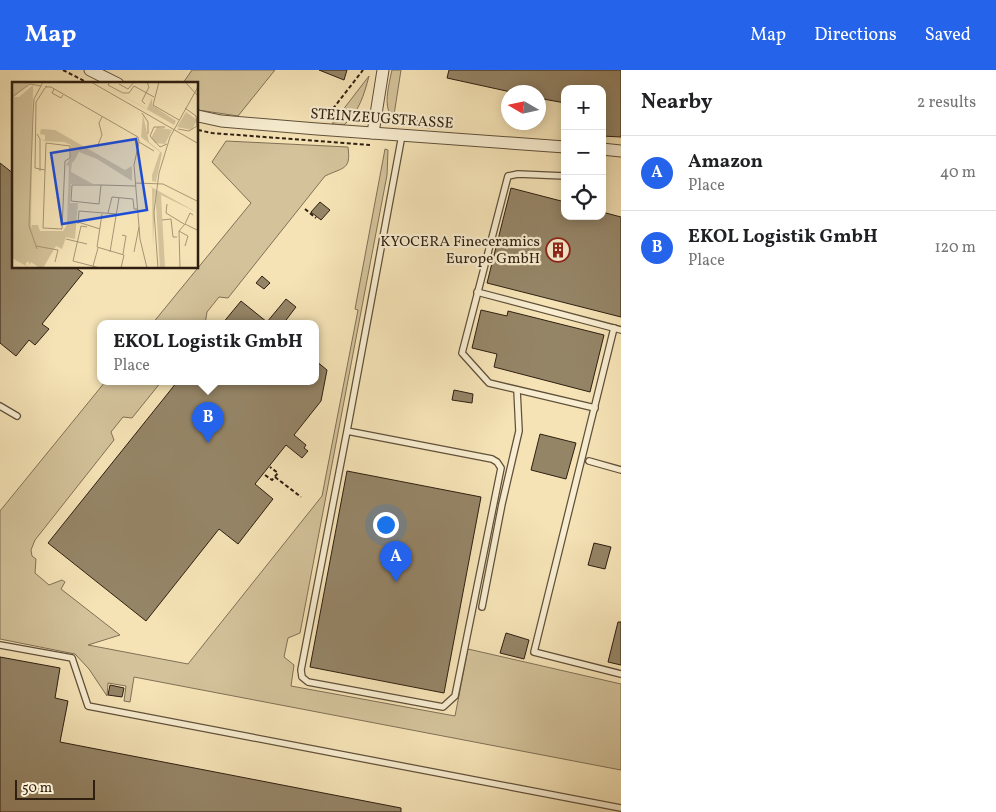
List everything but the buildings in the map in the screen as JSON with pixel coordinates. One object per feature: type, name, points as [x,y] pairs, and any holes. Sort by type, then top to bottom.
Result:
[{"type":"street","points":[[90,70],[114,82]]},
{"type":"street","points":[[373,133],[383,70]]},
{"type":"street","name":"STEINZEUGSTRASSE","points":[[199,116],[221,121],[561,147]]},
{"type":"street","points":[[606,150],[621,151]]},
{"type":"lane","points":[[347,431],[492,459],[497,462],[500,468],[455,696],[443,707],[308,682],[302,677],[301,670],[402,135]]},
{"type":"lane","points":[[561,176],[518,174],[508,176],[462,353],[489,383],[595,408]]},
{"type":"lane","points":[[478,292],[618,329],[595,408],[534,652],[621,674]]},
{"type":"lane","points":[[482,607],[502,504],[519,431],[518,390]]},
{"type":"lane","points":[[0,406],[17,416]]},
{"type":"lane","points":[[589,461],[621,470]]},
{"type":"lane","points":[[0,645],[72,658],[88,706],[621,808]]},
{"type":"path","points":[[63,70],[86,82]]},
{"type":"path","points":[[317,129],[363,70]]},
{"type":"path","points":[[305,209],[316,218]]},
{"type":"path","points":[[265,475],[272,480],[278,473],[270,467]]},
{"type":"path","points":[[275,477],[301,498]]},
{"type":"shaded area","points":[[192,70],[275,70],[238,116],[199,110],[199,82],[184,82]]},
{"type":"shaded area","points":[[392,70],[401,70],[394,115],[430,123],[430,128],[403,123],[390,114],[387,97]]},
{"type":"shaded area","points":[[369,76],[363,96],[354,115],[344,125],[332,124]]},
{"type":"shaded area","points":[[226,141],[348,147],[349,154],[345,167],[325,176],[228,298],[219,297],[207,312],[206,320],[155,320],[197,269],[199,269],[199,267],[251,203],[212,162]]},
{"type":"shaded area","points":[[385,149],[388,150],[387,175],[300,633],[288,638],[284,657],[294,665],[291,686],[455,716],[468,649],[621,684],[621,770],[134,677],[130,702],[124,701],[126,686],[108,683],[107,696],[89,669],[75,654],[0,639],[0,511],[103,385],[159,385],[132,418],[123,417],[111,432],[114,440],[35,540],[31,550],[32,556],[36,559],[35,573],[49,585],[62,580],[65,582],[61,589],[120,635],[88,645],[188,664],[322,496],[358,310],[355,309]]},
{"type":"place","name":"KYOCERA Fineceramics Europe GmbH","points":[[558,250]]},
{"type":"place","name":"EKOL Logistik GmbH","points":[[208,443]]},
{"type":"place","name":"Amazon","points":[[396,582]]}]
